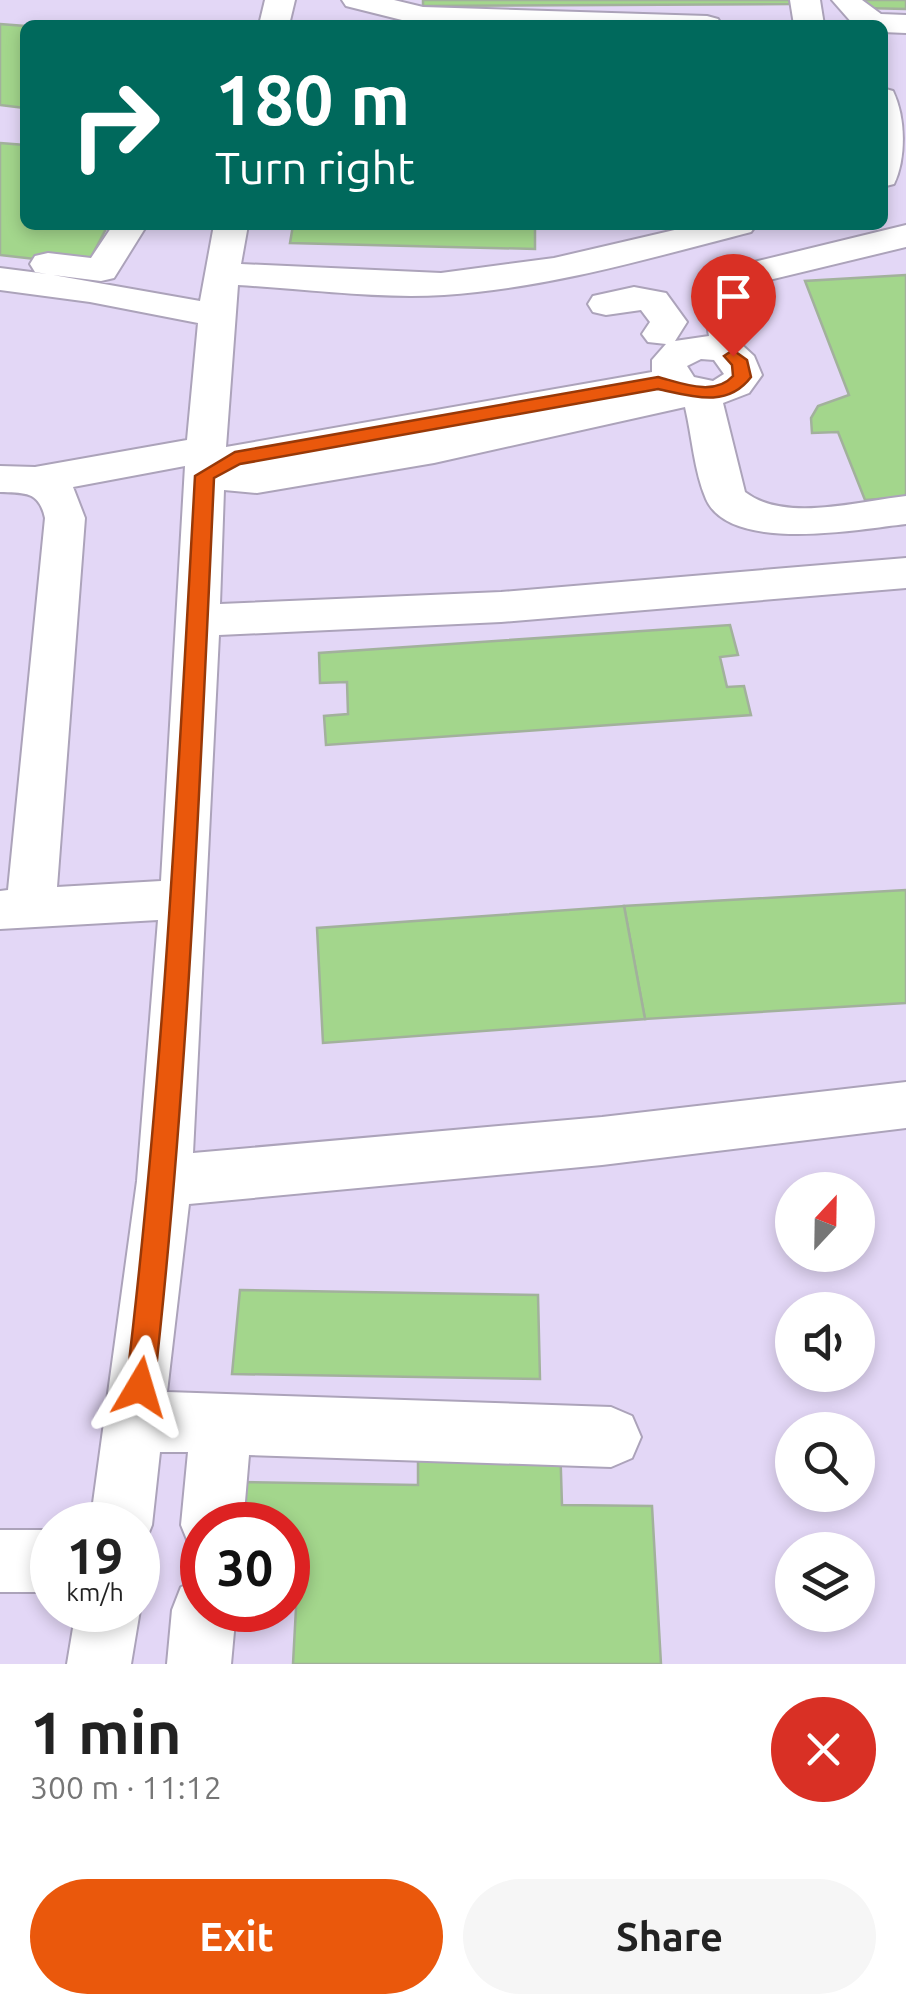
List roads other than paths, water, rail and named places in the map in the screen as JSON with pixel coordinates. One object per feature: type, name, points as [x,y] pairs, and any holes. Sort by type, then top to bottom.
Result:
[{"type":"street","points":[[357,0],[423,16],[549,20]]},
{"type":"street","points":[[847,0],[856,15],[870,20]]},
{"type":"street","points":[[888,119],[896,148],[894,163],[888,170]]},
{"type":"street","points":[[0,259],[100,270],[127,230]]},
{"type":"street","points":[[124,1502],[164,1181],[184,898],[205,462],[219,294],[230,230]]},
{"type":"street","points":[[0,280],[90,291],[219,294],[437,284],[570,265],[719,230]]},
{"type":"street","points":[[669,361],[728,390],[741,380],[741,364],[722,350],[728,336],[719,309],[721,292],[730,280],[906,236]]},
{"type":"street","points":[[606,304],[634,298],[653,302],[669,322],[669,361],[733,507],[789,521],[906,510]]},
{"type":"street","points":[[17,480],[235,458],[658,383],[669,361]]},
{"type":"street","points":[[17,480],[50,485],[60,494],[64,518],[16,908],[184,898]]},
{"type":"street","points":[[199,620],[501,608],[906,573]]},
{"type":"street","points":[[164,1181],[602,1141],[906,1106]]},
{"type":"street","points":[[136,1421],[611,1437]]},
{"type":"street","points":[[214,1502],[221,1424]]},
{"type":"street","points":[[0,1561],[30,1561]]},
{"type":"street","points":[[99,1664],[104,1632]]},
{"type":"street","points":[[199,1664],[202,1632]]}]
